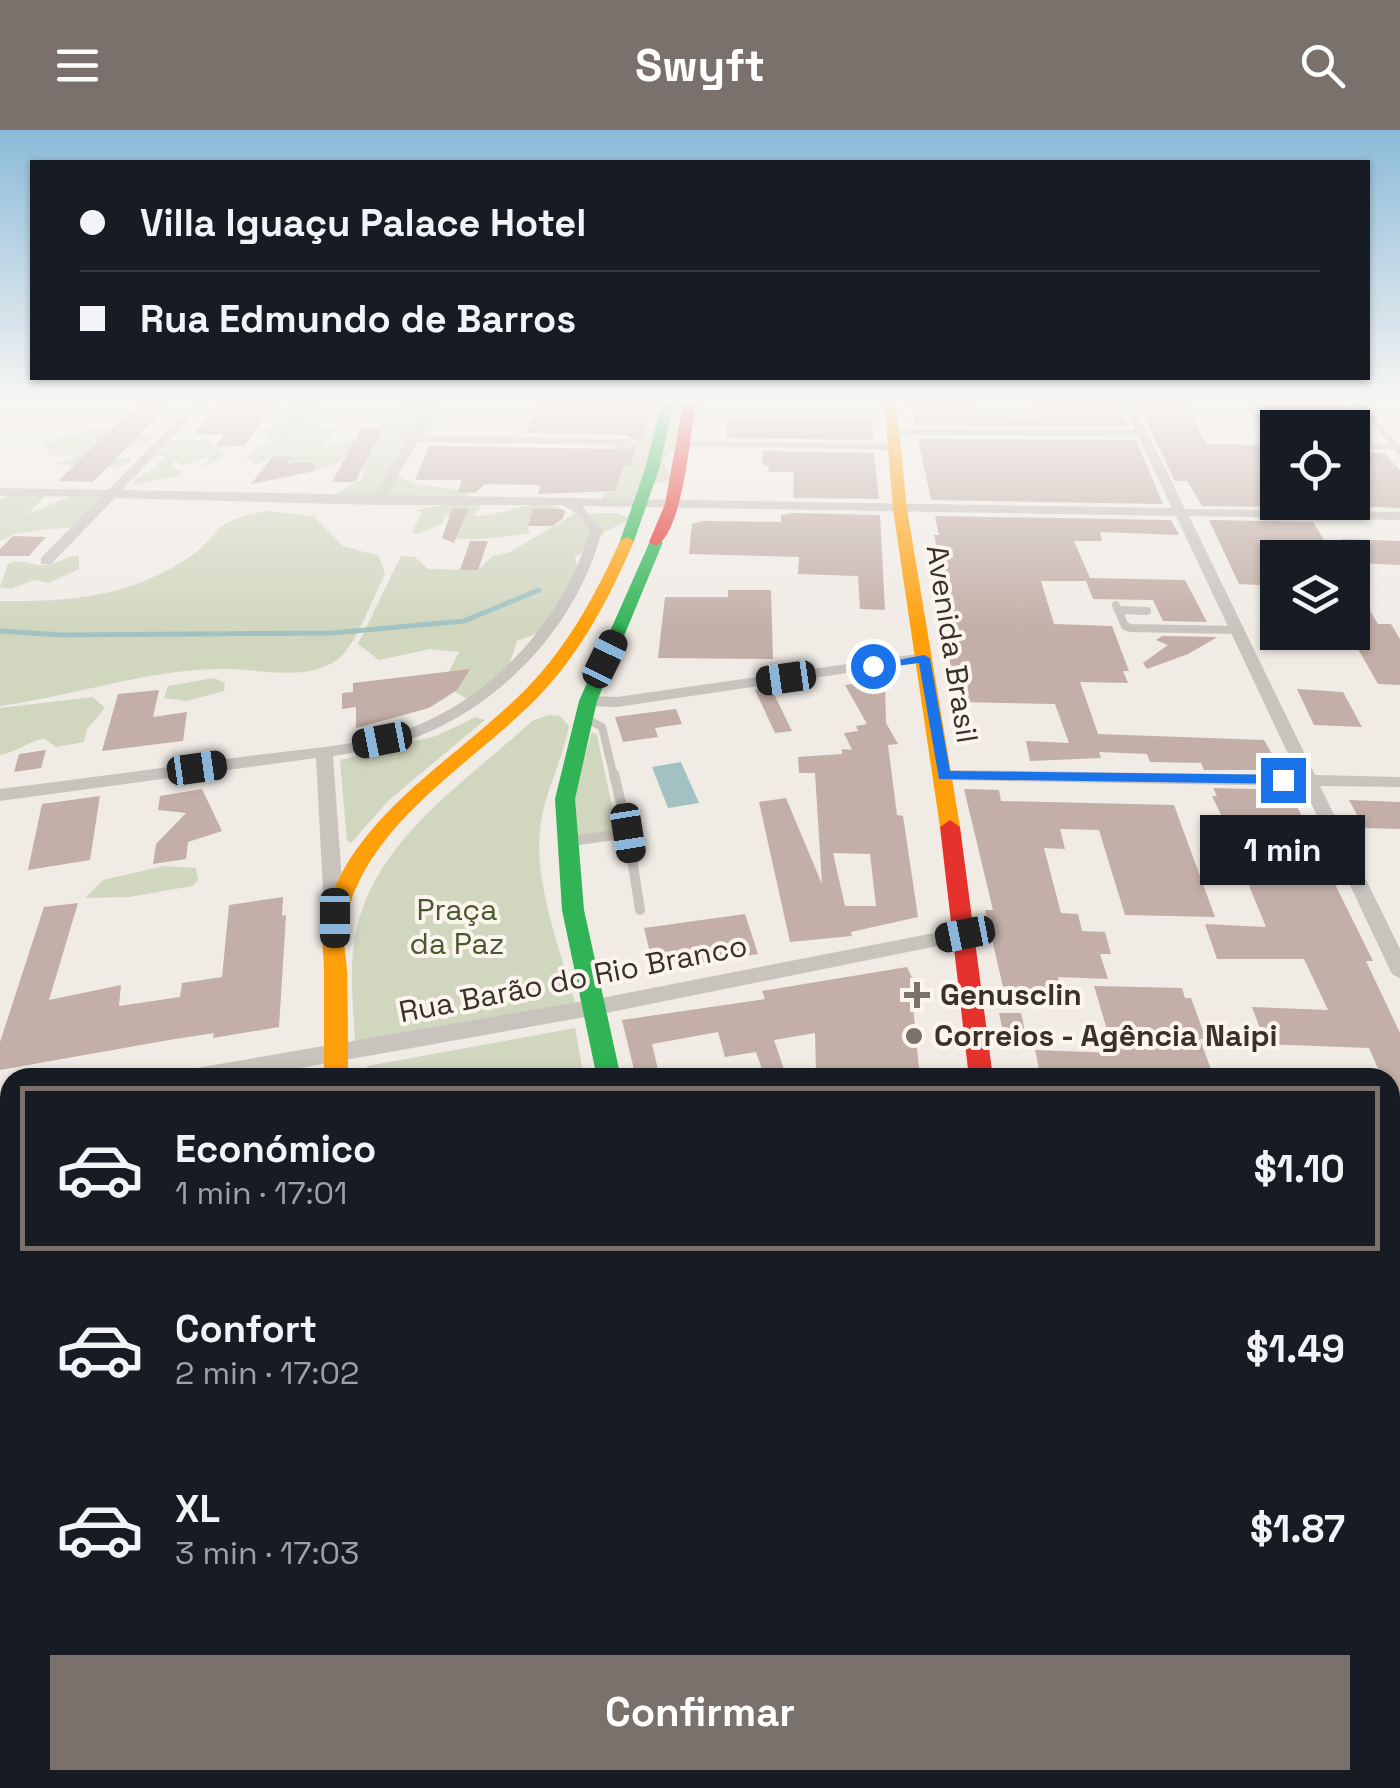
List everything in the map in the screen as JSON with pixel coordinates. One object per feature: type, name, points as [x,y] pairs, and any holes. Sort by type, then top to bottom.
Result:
[{"type":"main road","points":[[336,1066],[335,918],[352,878],[372,844],[557,666],[595,610],[641,476]]},
{"type":"main road","points":[[607,1068],[573,910],[564,799],[586,710],[672,504],[678,476]]},
{"type":"main road","name":"Avenida Brasil","points":[[897,476],[944,776],[980,1068]]},
{"type":"main road","points":[[557,666],[556,682],[561,692],[586,710]]},
{"type":"street","points":[[46,561],[130,476]]},
{"type":"street","points":[[378,501],[391,476]]},
{"type":"street","points":[[1163,476],[1400,970]]},
{"type":"street","points":[[0,492],[1400,516]]},
{"type":"street","points":[[564,502],[584,511],[596,530]]},
{"type":"street","points":[[0,795],[324,751],[422,729],[486,691],[531,646],[569,598],[588,566],[596,530],[632,503]]},
{"type":"street","points":[[586,710],[617,702],[924,658]]},
{"type":"street","points":[[324,751],[335,918]]},
{"type":"street","points":[[944,776],[1400,782]]},
{"type":"street","name":"Rua Barão do Rio Branco","points":[[336,1066],[596,1007],[965,934]]},
{"type":"lane","points":[[1147,611],[1117,608],[1125,626],[1130,628],[1236,630]]},
{"type":"lane","points":[[586,710],[602,727],[628,833],[640,910]]},
{"type":"lane","points":[[566,842],[628,833]]},
{"type":"green space","points":[[140,476],[176,476],[133,485]]},
{"type":"green space","points":[[363,476],[399,476],[415,484],[470,491],[467,499],[336,493]]},
{"type":"green space","points":[[620,476],[672,479],[636,489],[637,496],[628,501],[602,499],[602,494],[615,491]]},
{"type":"green space","points":[[10,494],[47,494],[28,514],[71,496],[105,497],[71,527],[18,533],[0,541],[0,500]]},
{"type":"green space","points":[[479,503],[481,508],[473,516],[533,505],[557,507],[568,513],[532,513],[530,533],[502,537],[454,538],[464,517],[445,516],[442,524],[418,534],[412,532],[421,514],[418,510]]},
{"type":"green space","points":[[265,511],[313,516],[343,546],[379,556],[385,574],[357,633],[337,660],[297,673],[226,669],[169,673],[0,706],[0,601],[77,598],[148,580],[194,554],[226,524]]},
{"type":"green space","points":[[576,513],[616,513],[631,519],[606,531],[587,551],[575,556],[579,579],[541,632],[517,641],[509,666],[469,700],[450,689],[448,674],[459,652],[430,649],[379,660],[358,644],[401,556],[415,557],[428,569],[478,570],[493,556],[510,552]]},
{"type":"green space","points":[[79,555],[79,569],[49,583],[34,580],[11,589],[0,587],[8,564],[18,561],[47,565]]},
{"type":"green space","points":[[214,678],[225,683],[224,691],[186,701],[164,698],[168,686]]},
{"type":"green space","points":[[93,697],[105,708],[87,729],[84,742],[56,747],[45,739],[0,755],[0,708]]},
{"type":"green space","name":"Praça da Paz","points":[[560,716],[569,726],[543,810],[540,867],[575,1003],[355,1044],[354,944],[363,908],[378,876],[398,846],[449,793],[532,721]]},
{"type":"green space","points":[[476,717],[485,720],[389,800],[351,843],[347,841],[340,760],[436,736]]},
{"type":"green space","points":[[592,732],[597,735],[617,830],[574,836],[571,798]]},
{"type":"green space","points":[[164,866],[196,868],[198,880],[192,886],[129,897],[85,898],[103,880]]},
{"type":"green space","points":[[575,1028],[582,1068],[367,1068]]},
{"type":"water","points":[[681,762],[699,803],[668,808],[652,767]]},
{"type":"building","points":[[63,476],[98,476],[93,482],[58,481]]},
{"type":"building","points":[[257,476],[289,476],[251,484]]},
{"type":"building","points":[[335,476],[358,476],[355,482],[332,482]]},
{"type":"building","points":[[416,476],[620,476],[615,491],[538,494],[540,485],[485,484],[475,493],[458,492],[462,480],[415,480]]},
{"type":"building","points":[[794,476],[877,476],[879,499],[793,498]]},
{"type":"building","points":[[926,476],[1151,476],[1163,504],[931,500]]},
{"type":"building","points":[[1173,476],[1260,476],[1260,507],[1202,506],[1187,481],[1175,481]]},
{"type":"building","points":[[1370,476],[1400,476],[1400,508],[1370,507]]},
{"type":"building","points":[[452,509],[468,509],[454,543],[442,538]]},
{"type":"building","points":[[533,509],[565,511],[553,526],[528,526]]},
{"type":"building","points":[[781,515],[880,515],[885,610],[860,609],[858,576],[798,574],[799,557],[689,554],[692,524],[781,522]]},
{"type":"building","points":[[935,516],[1171,520],[1179,535],[1100,532],[1102,541],[1074,541],[1090,578],[1185,580],[1207,622],[1163,621],[1153,600],[1093,599],[1086,581],[1041,581],[1054,624],[1112,626],[1129,671],[1123,671],[1128,683],[1080,682],[1098,734],[1264,740],[1281,770],[1204,770],[1201,763],[1150,762],[1147,754],[1099,752],[1101,758],[1030,761],[1026,741],[1069,743],[1055,704],[959,702],[947,649],[953,649],[945,602],[949,602],[934,535],[939,535]]},
{"type":"building","points":[[1209,520],[1313,522],[1324,540],[1260,540],[1260,585],[1239,584]]},
{"type":"building","points":[[13,536],[46,537],[29,556],[0,556],[0,549]]},
{"type":"building","points":[[1342,539],[1400,541],[1400,565],[1370,564],[1370,540]]},
{"type":"building","points":[[470,541],[488,541],[478,570],[460,570]]},
{"type":"building","points":[[728,590],[771,590],[773,659],[658,658],[665,597],[728,597]]},
{"type":"building","points":[[1370,611],[1378,624],[1391,624],[1400,639],[1400,685],[1378,684],[1359,650],[1370,650]]},
{"type":"building","points":[[1162,636],[1216,638],[1188,654],[1147,669],[1143,663],[1168,645],[1156,640]]},
{"type":"building","points":[[470,669],[457,690],[429,708],[356,728],[356,707],[342,709],[342,693],[353,692],[353,683]]},
{"type":"building","points":[[885,679],[886,723],[898,744],[888,745],[897,815],[903,816],[918,917],[851,932],[852,936],[790,942],[759,802],[786,798],[822,884],[815,773],[799,773],[798,757],[852,750],[844,733],[858,731],[856,726],[867,724],[845,685]],"holes":[[[833,853],[870,854],[876,906],[845,906]]]},
{"type":"building","points":[[771,688],[792,731],[775,733],[755,690]]},
{"type":"building","points":[[1297,689],[1343,692],[1362,727],[1314,725]]},
{"type":"building","points":[[159,690],[153,717],[187,712],[183,741],[102,751],[118,694]]},
{"type":"building","points":[[676,709],[682,724],[655,728],[658,737],[623,742],[615,717]]},
{"type":"building","points":[[46,750],[41,768],[14,772],[19,754]]},
{"type":"building","points":[[1213,788],[1289,790],[1315,843],[1272,841],[1264,822],[1224,821],[1212,796],[1217,796]]},
{"type":"building","points":[[202,789],[222,831],[188,842],[186,859],[153,864],[156,844],[186,813],[158,810],[160,796]]},
{"type":"building","points":[[964,789],[999,790],[1001,801],[1174,805],[1215,917],[1125,915],[1099,830],[1060,829],[1065,849],[1044,848],[1061,913],[1078,914],[1082,931],[1105,932],[1111,954],[1100,954],[1108,979],[1058,977],[1060,987],[1004,991],[985,910],[993,910]]},
{"type":"building","points":[[100,796],[90,860],[28,870],[42,804]]},
{"type":"building","points":[[1349,800],[1400,802],[1400,829],[1364,828]]},
{"type":"building","points":[[1243,871],[1330,874],[1373,961],[1366,961],[1400,1033],[1400,1068],[1378,1068],[1369,1048],[1266,1044],[1252,1007],[1328,1010],[1304,959],[1217,959],[1205,924],[1266,927]]},
{"type":"building","points":[[283,897],[282,916],[286,915],[279,1027],[213,1038],[214,1033],[0,1068],[0,1042],[44,907],[78,903],[49,1000],[121,985],[119,1006],[180,997],[182,983],[222,977],[229,905]]},
{"type":"building","points":[[745,914],[758,954],[654,969],[644,928]]},
{"type":"building","points":[[907,967],[924,1004],[913,1006],[919,1068],[816,1068],[815,1033],[774,1040],[784,1068],[762,1068],[756,1052],[725,1057],[718,1032],[652,1044],[658,1068],[634,1068],[622,1020],[765,999],[762,991]]},
{"type":"building","points":[[1094,986],[1182,988],[1185,998],[1191,998],[1206,1039],[1200,1039],[1210,1068],[1039,1068],[1035,1050],[1114,1053]]},
{"type":"building","points":[[999,1013],[1021,1013],[1026,1036],[1004,1036]]},
{"type":"waterway","points":[[0,631],[62,635],[332,633],[464,621],[539,590]]},
{"type":"traffic: fast","points":[[627,541],[649,476]]},
{"type":"traffic: fast","points":[[607,1068],[573,910],[565,799],[588,701],[656,542]]},
{"type":"traffic: slow","points":[[897,476],[950,827]]},
{"type":"traffic: slow","points":[[336,1068],[333,928],[349,881],[392,819],[508,716],[550,673],[588,619],[627,541]]},
{"type":"traffic: jam","points":[[656,542],[672,504],[677,476]]},
{"type":"traffic: jam","points":[[950,827],[980,1068]]},
{"type":"place","name":"Genusclin","points":[[917,995]]},
{"type":"place","name":"Correios - Agência Naipi","points":[[914,1036]]},
{"type":"route","points":[[873,666],[924,658],[944,776],[1283,780]]}]
